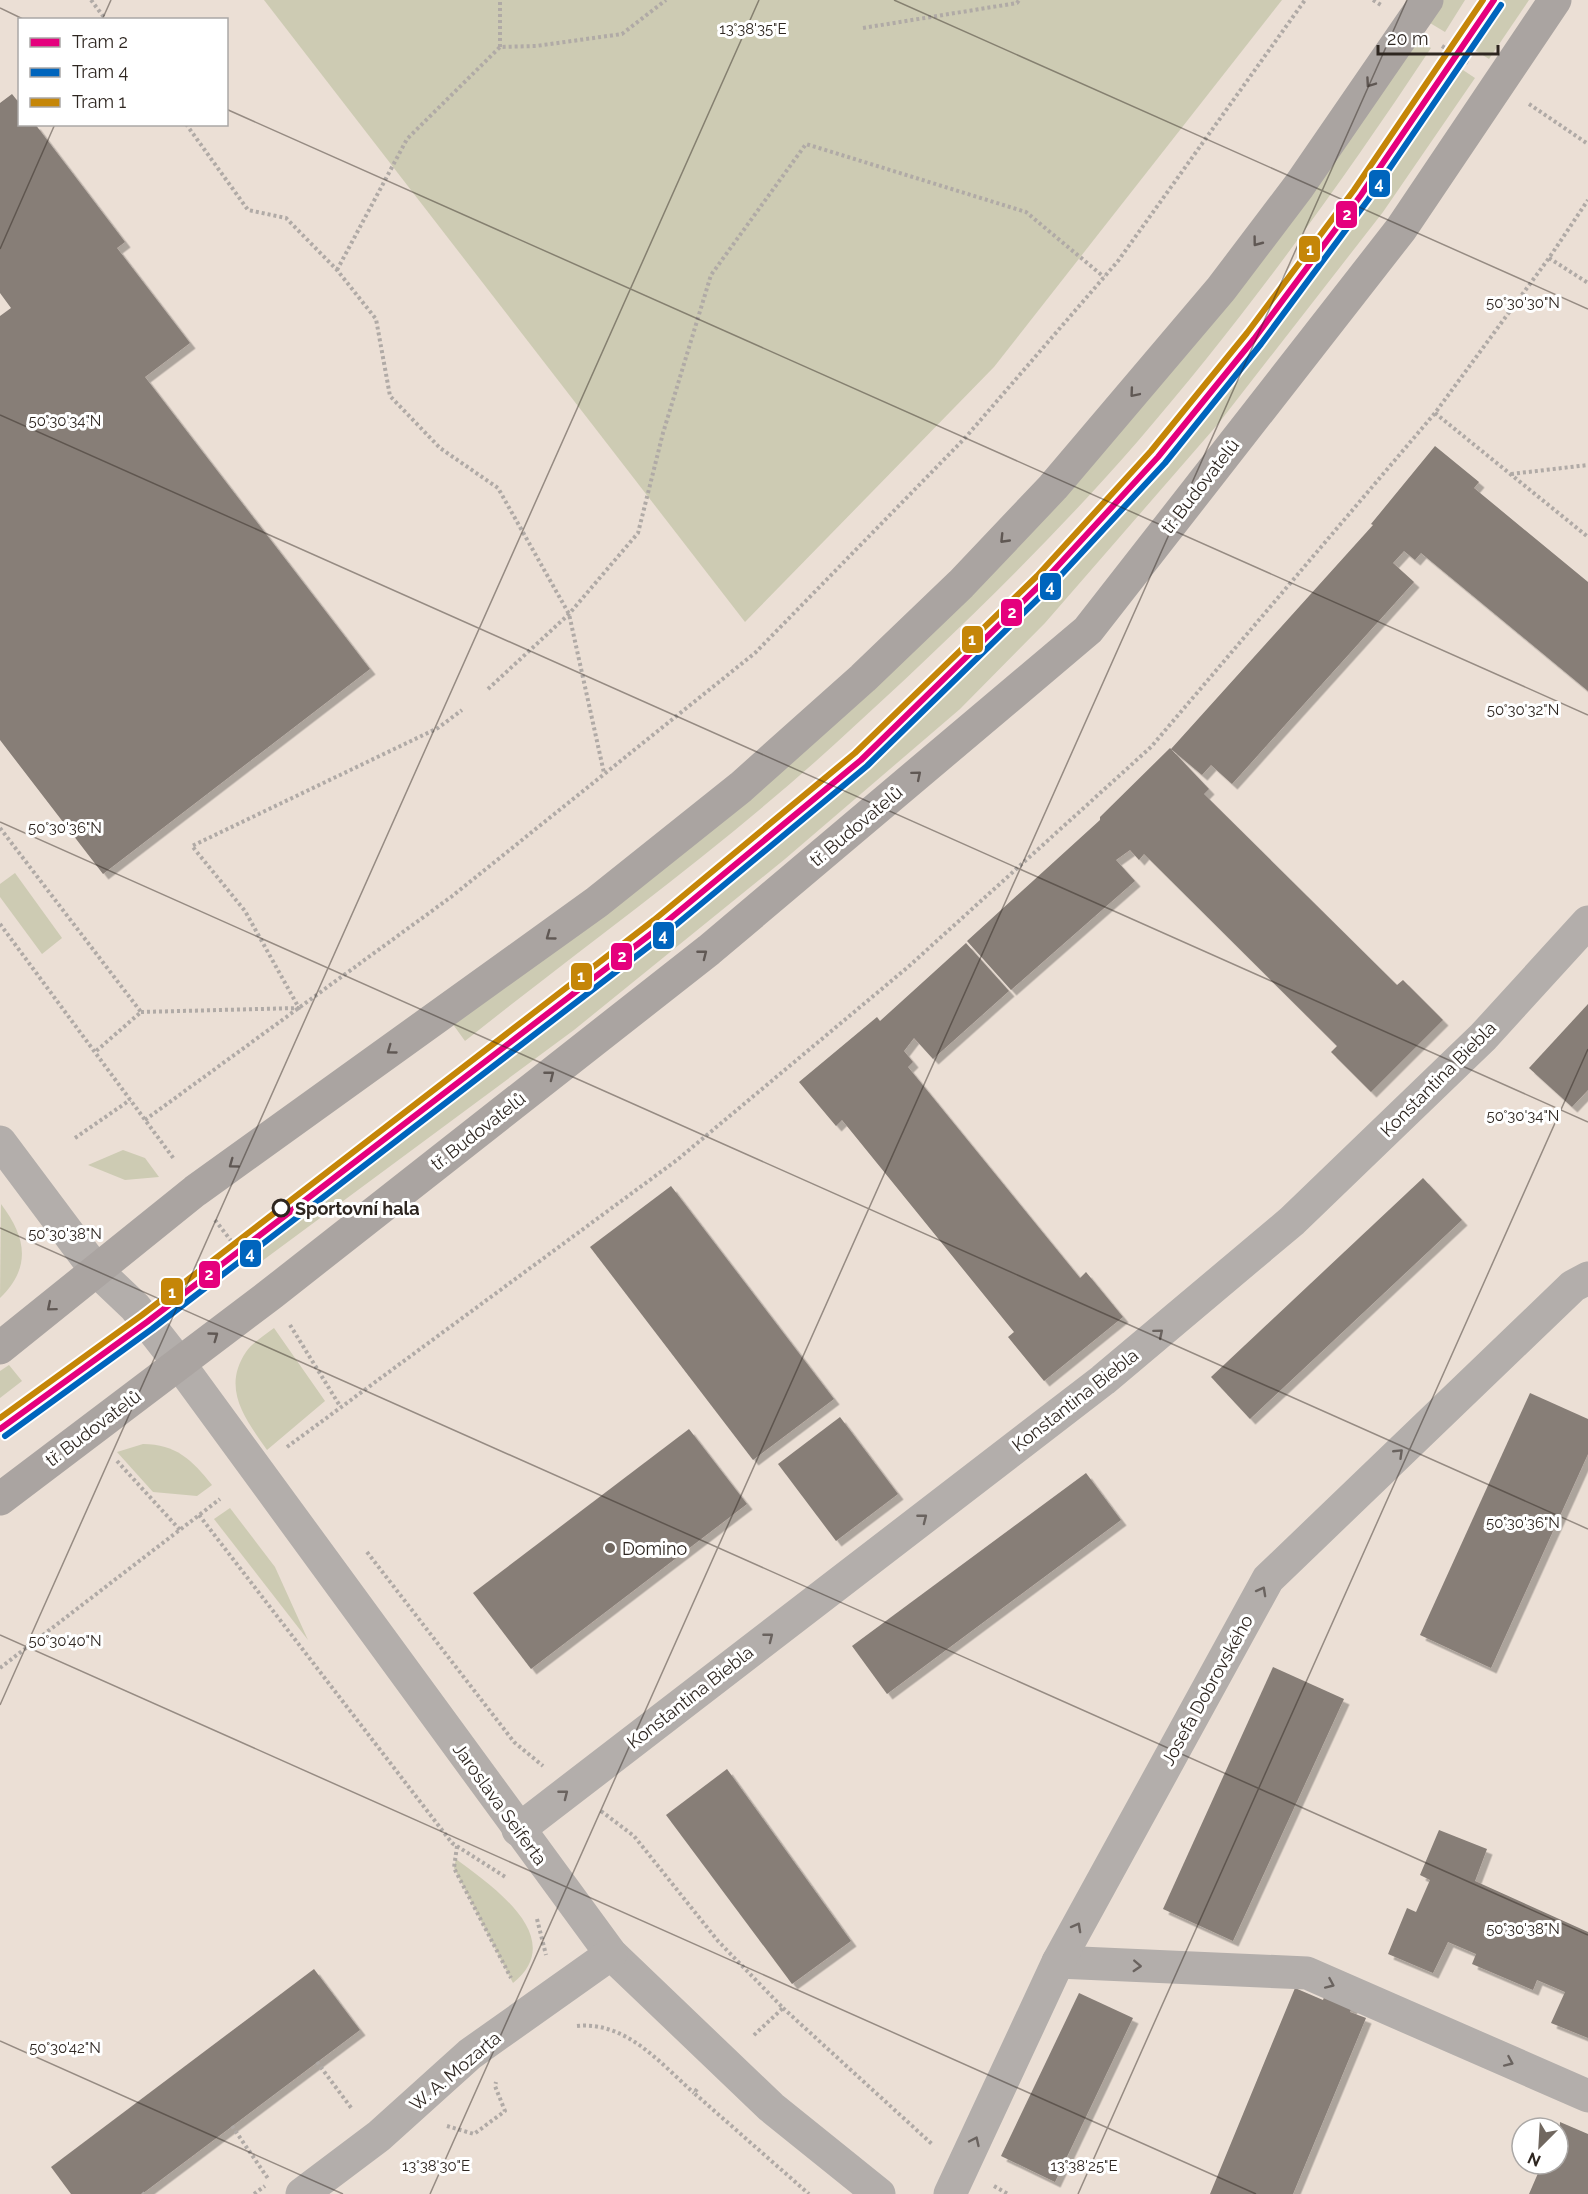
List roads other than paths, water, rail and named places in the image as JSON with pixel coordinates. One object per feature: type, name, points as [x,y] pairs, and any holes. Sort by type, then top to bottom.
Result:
[{"type":"street","points":[[0,1348],[195,1191],[615,887],[741,787],[863,678],[961,584],[1061,478],[1221,289],[1299,186],[1427,0]]},
{"type":"street","name":"tř. Budovatelů","points":[[0,1498],[271,1294],[709,950],[1088,630],[1401,229],[1555,0]]},
{"type":"street","name":"Konstantina Biebla","points":[[518,1830],[1103,1380],[1292,1221],[1483,1037],[1588,922]]},
{"type":"street","name":"Jaroslava Seiferta","points":[[0,1143],[96,1269],[135,1307],[178,1362],[518,1830],[611,1954],[771,2107],[879,2194]]},
{"type":"street","name":"Josefa Dobrovského","points":[[956,2180],[1058,1962],[1268,1579],[1573,1286],[1588,1278]]},
{"type":"street","name":"W. A. Mozarta","points":[[302,2194],[379,2136],[470,2054],[611,1954]]},
{"type":"street","points":[[1058,1962],[1307,1973],[1588,2096]]},
{"type":"tram line","name":"1","points":[[0,1418],[142,1315],[654,920],[855,753],[1037,576],[1151,451],[1247,333],[1354,190],[1483,0]]},
{"type":"tram line","name":"2","points":[[0,1429],[147,1322],[660,927],[861,760],[1043,582],[1158,457],[1254,339],[1361,195],[1494,0]]},
{"type":"tram line","name":"4","points":[[5,1436],[152,1329],[665,934],[867,766],[1049,588],[1165,463],[1261,344],[1368,200],[1501,5]]},
{"type":"place","name":"Sportovní hala","points":[[281,1208]]},
{"type":"place","name":"Domino","points":[[610,1548]]}]
